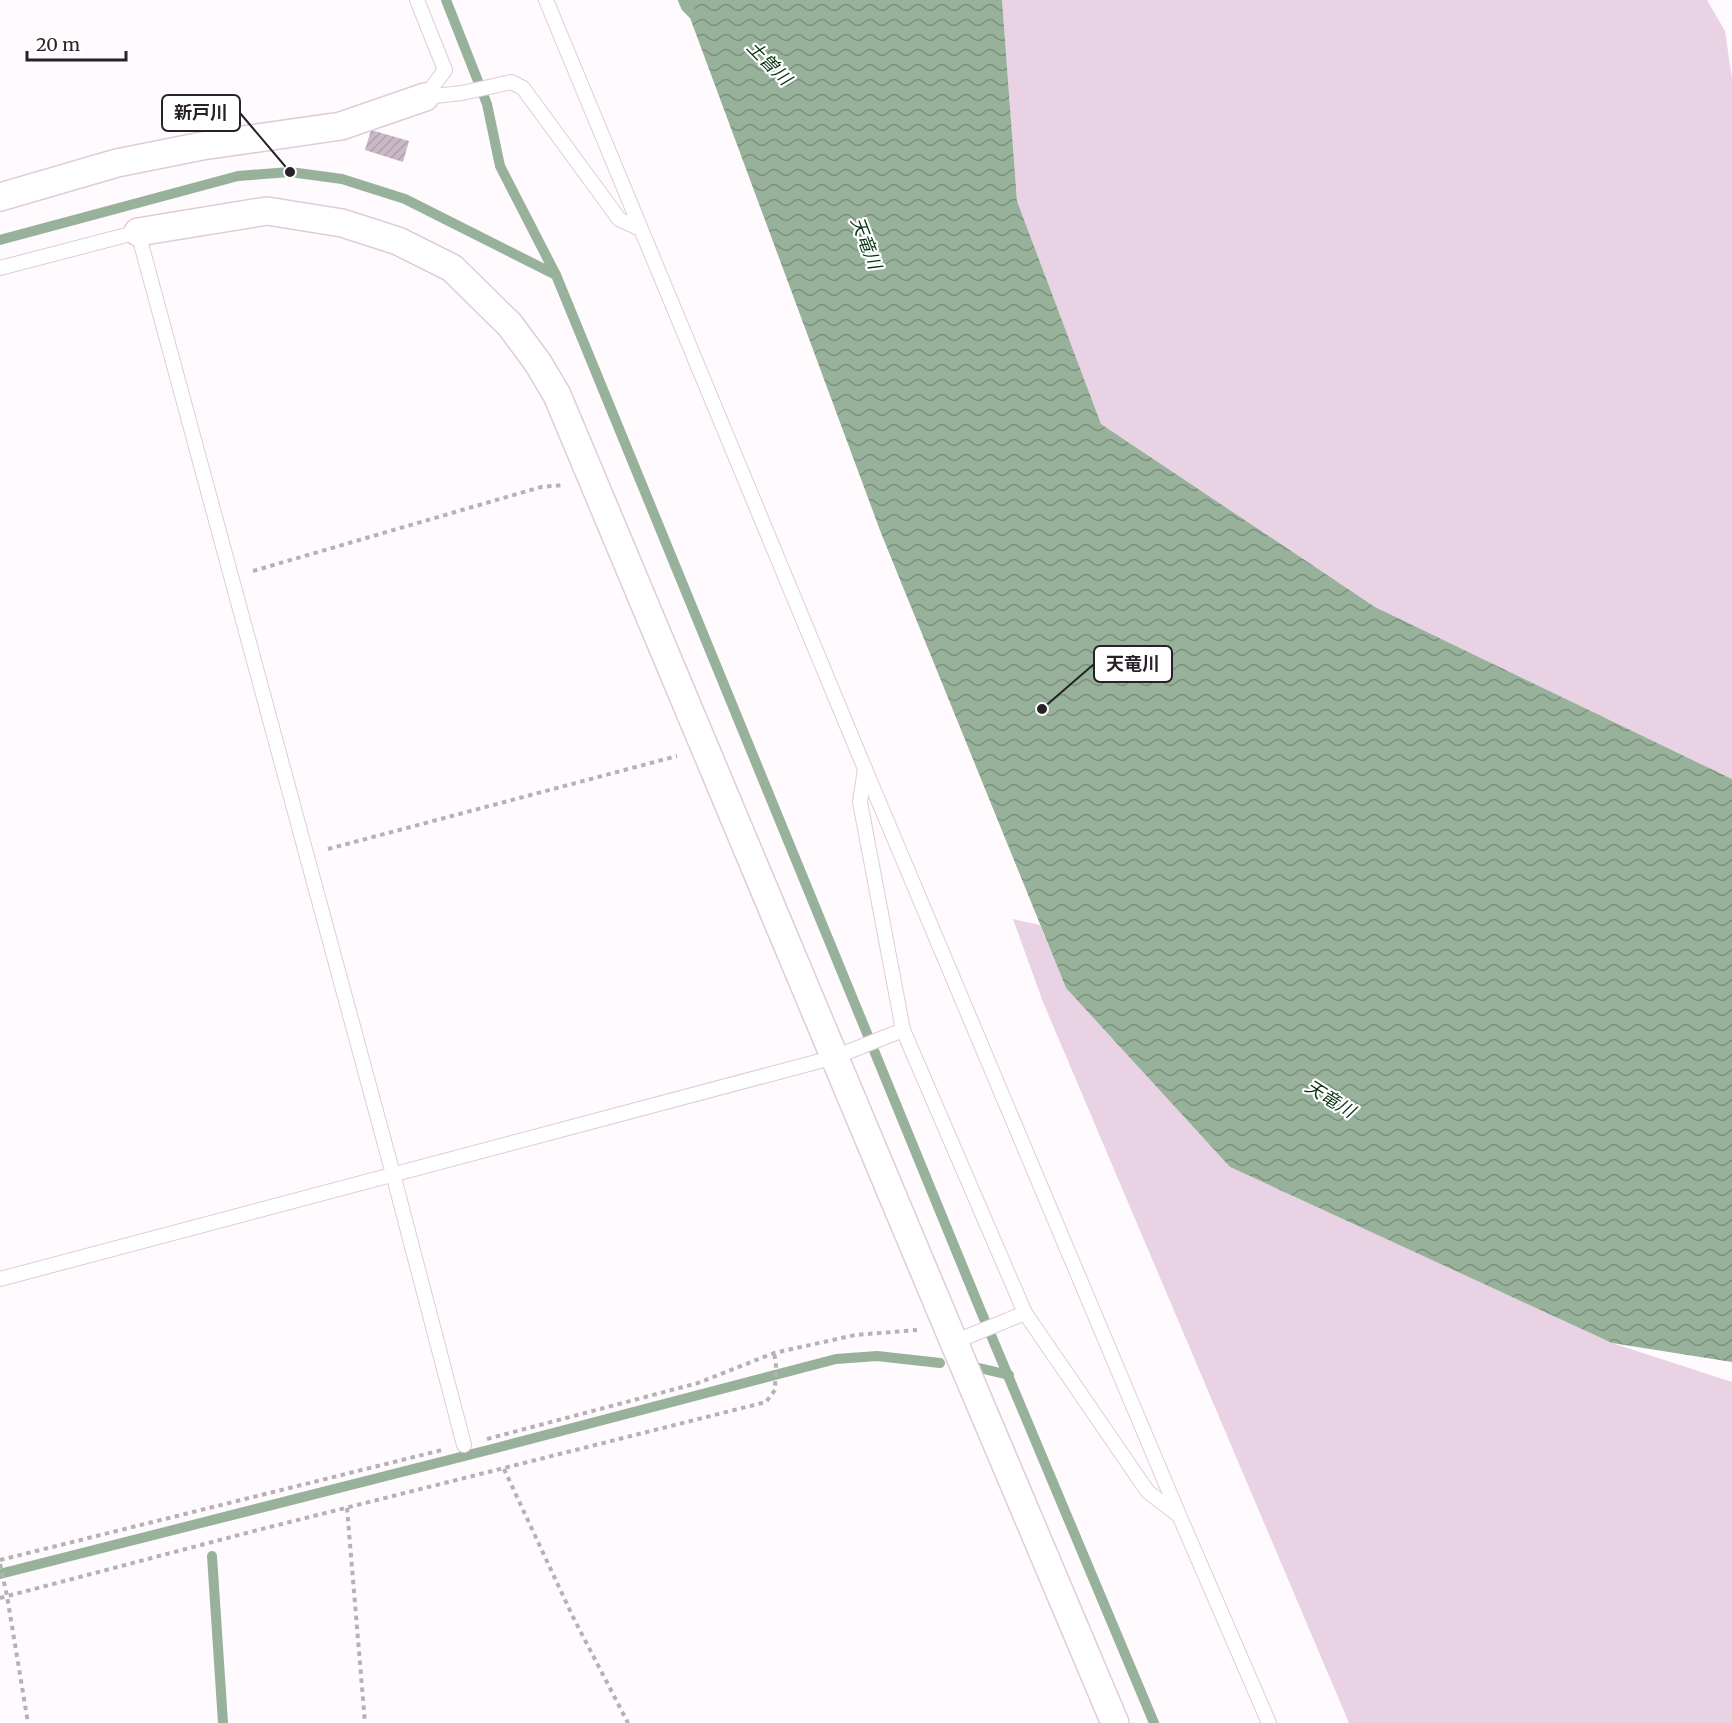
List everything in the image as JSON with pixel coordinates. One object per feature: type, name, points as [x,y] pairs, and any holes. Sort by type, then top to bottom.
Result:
[{"type":"street","points":[[0,197],[117,163],[202,146],[341,126],[425,97]]},
{"type":"street","points":[[136,227],[267,212],[342,223],[398,241],[452,268],[510,325],[538,363],[557,394],[705,749],[843,1054],[1115,1723]]},
{"type":"lane","points":[[417,0],[445,70],[425,97]]},
{"type":"lane","points":[[546,0],[640,230],[1179,1515],[1269,1723]]},
{"type":"lane","points":[[425,97],[462,93],[511,82],[523,88],[619,219],[640,230]]},
{"type":"lane","points":[[0,268],[136,227],[464,1444]]},
{"type":"lane","points":[[866,769],[860,802],[898,1032],[1025,1313],[1148,1492],[1179,1515]]},
{"type":"lane","points":[[0,1279],[843,1054],[898,1032]]},
{"type":"lane","points":[[960,1339],[1025,1313]]},
{"type":"path","points":[[232,578],[542,487],[594,483]]},
{"type":"path","points":[[307,855],[705,749]]},
{"type":"path","points":[[0,1598],[766,1402],[775,1390],[774,1353]]},
{"type":"path","points":[[504,1469],[573,1617],[627,1723]]},
{"type":"path","points":[[347,1508],[365,1723]]},
{"type":"path","points":[[0,1564],[28,1723]]},
{"type":"shaded area","points":[[1002,0],[1707,0],[1725,31],[1732,79],[1732,779],[1375,607],[1101,424],[1017,201]]},
{"type":"shaded area","points":[[1013,919],[1040,925],[1066,988],[1230,1167],[1612,1343],[1732,1382],[1732,1723],[1349,1723],[1043,1002]]},
{"type":"water","points":[[687,0],[1002,0],[1017,201],[1101,424],[1375,607],[1732,779],[1732,1362],[1612,1343],[1230,1167],[1066,988],[881,533],[686,7]]},
{"type":"building","points":[[371,130],[409,141],[403,162],[365,150]]},
{"type":"waterway","points":[[446,0],[487,104],[500,166],[556,275],[980,1309],[1154,1723]]},
{"type":"waterway","name":"土曽川","points":[[683,0],[695,16]]},
{"type":"waterway","points":[[0,240],[238,176],[290,172],[342,179],[405,199],[556,275]]},
{"type":"waterway","points":[[0,1574],[836,1359],[877,1356],[940,1363]]},
{"type":"waterway","points":[[975,1367],[1009,1375]]},
{"type":"waterway","points":[[212,1556],[223,1723]]},
{"type":"place","name":"新戸川","points":[[290,172]]},
{"type":"place","name":"天竜川","points":[[1042,709]]}]
